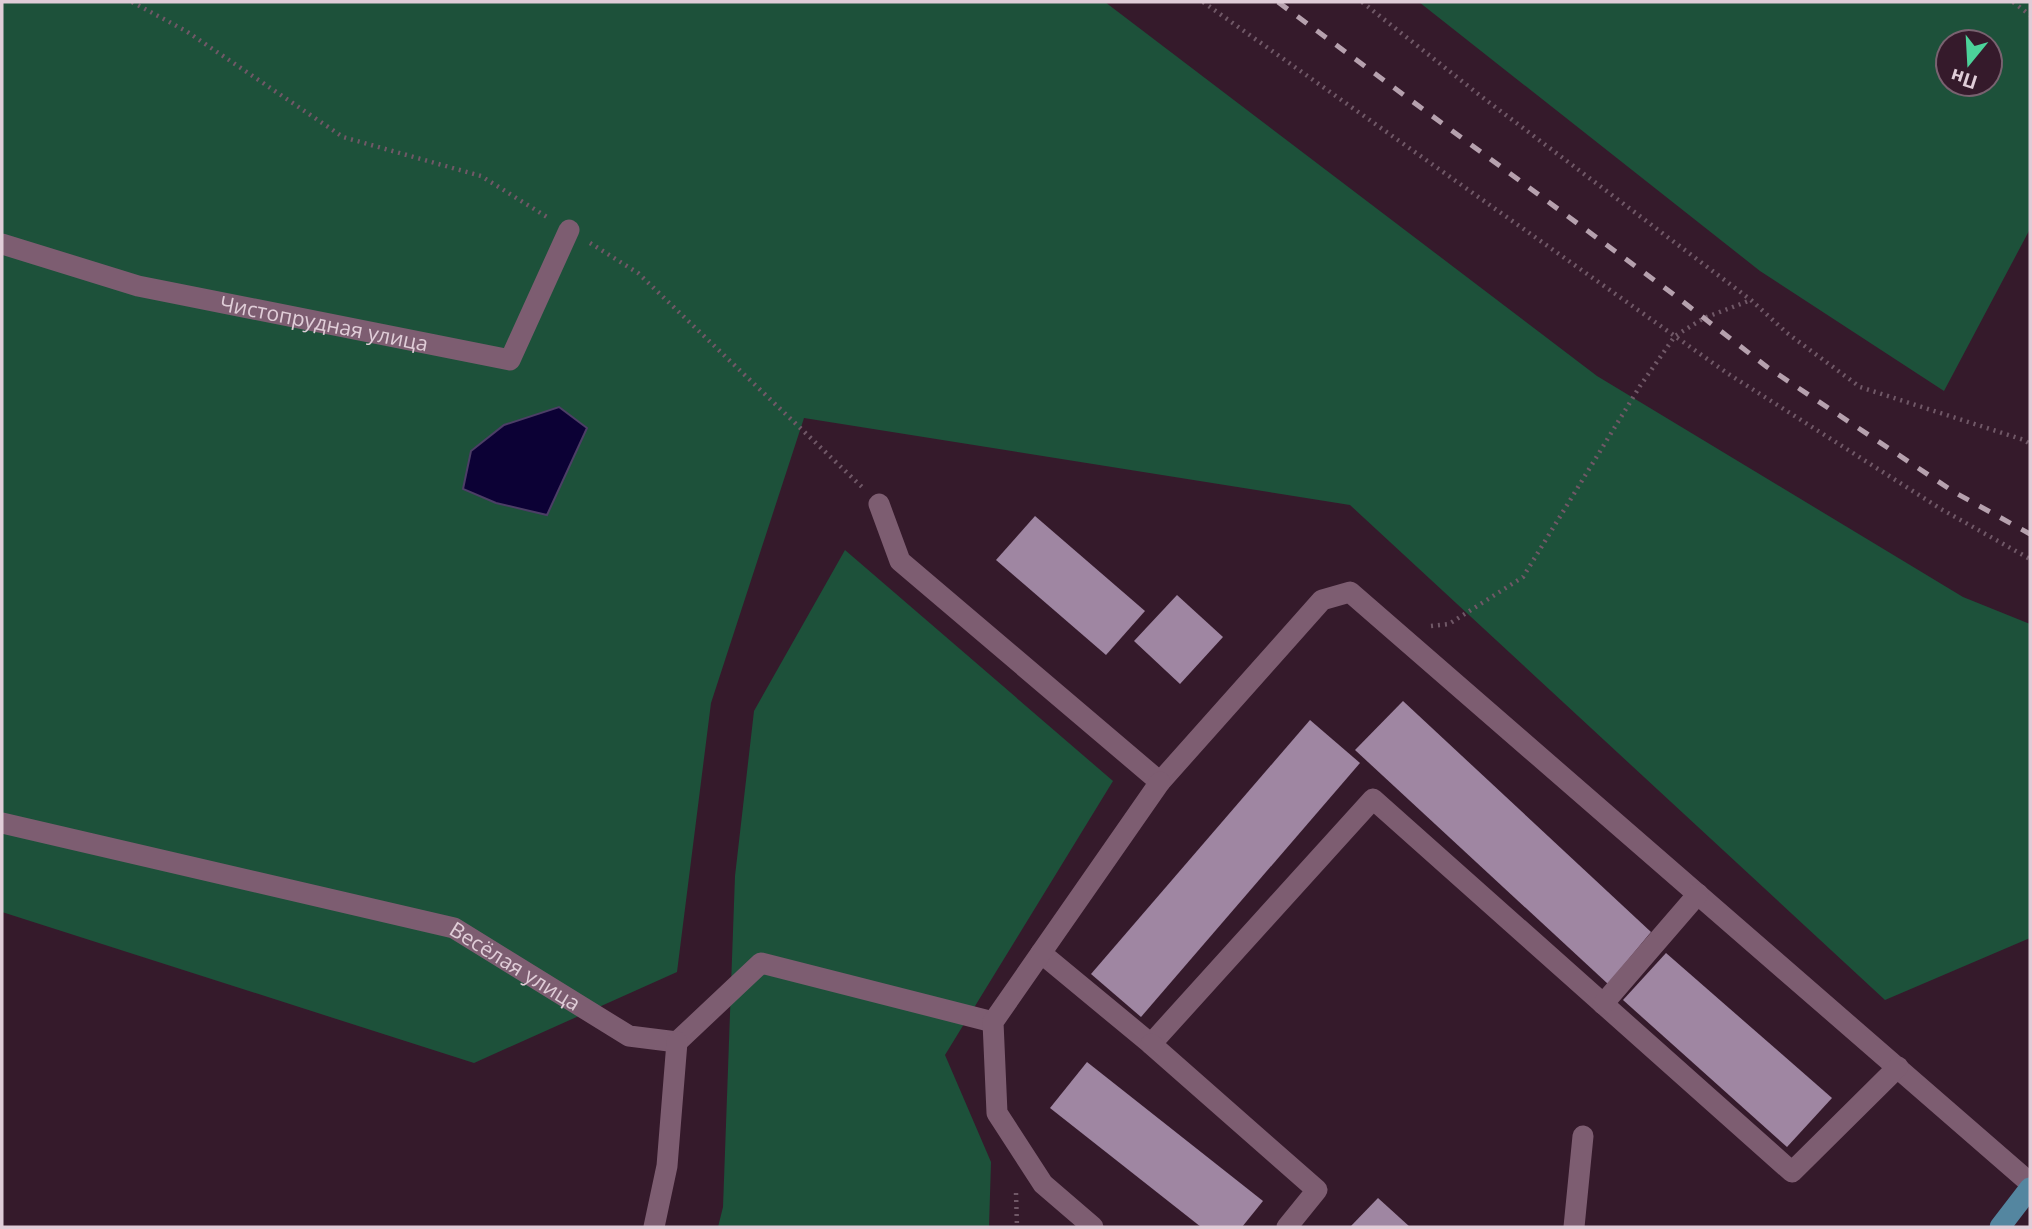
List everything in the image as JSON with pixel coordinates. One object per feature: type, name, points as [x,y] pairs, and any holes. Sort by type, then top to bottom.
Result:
[{"type":"main road","points":[[2000,1227],[2030,1185]]},
{"type":"street","name":"Чистопрудная улица","points":[[2,244],[138,286],[510,360],[569,230]]},
{"type":"street","points":[[879,504],[900,561],[1160,782]]},
{"type":"street","points":[[1093,1227],[1043,1184],[997,1113],[993,1023],[1160,782],[1322,600],[1350,592],[1898,1067],[2030,1185]]},
{"type":"street","points":[[1151,1044],[1373,799],[1792,1172],[1898,1067]]},
{"type":"street","name":"Весёлая улица","points":[[2,823],[454,929],[629,1036],[677,1042]]},
{"type":"street","points":[[1603,1004],[1698,894]]},
{"type":"street","points":[[1041,953],[1151,1044],[1317,1190],[1287,1227]]},
{"type":"street","points":[[654,1227],[667,1166],[677,1042],[761,963],[993,1023]]},
{"type":"street","points":[[1574,1227],[1583,1136]]},
{"type":"path","points":[[132,2],[186,31],[343,138],[481,176],[638,273],[879,504]]},
{"type":"path","points":[[1203,2],[1727,373],[1929,502],[2030,559]]},
{"type":"path","points":[[1362,2],[1482,97],[1751,300],[1787,333],[1860,387],[2030,444]]},
{"type":"path","points":[[2014,2],[2030,15]]},
{"type":"path","points":[[1395,631],[1449,624],[1523,577],[1640,386],[1675,336],[1704,318],[1751,300]]},
{"type":"green space","points":[[2,2],[1105,2],[1597,376],[1963,597],[2030,624],[2030,938],[1885,1000],[1350,505],[804,418],[711,703],[677,972],[474,1063],[2,912]]},
{"type":"green space","points":[[1419,2],[2030,2],[2030,229],[1944,391],[1760,271]]},
{"type":"green space","points":[[845,550],[1113,781],[945,1055],[991,1162],[989,1227],[718,1227],[723,1207],[735,876],[754,711]]},
{"type":"shaded area","points":[[559,407],[587,428],[547,515],[496,503],[463,489],[471,451],[504,425]]},
{"type":"building","points":[[1035,516],[1145,611],[1106,655],[996,560]]},
{"type":"building","points":[[1177,595],[1223,637],[1180,684],[1134,641]]},
{"type":"building","points":[[1403,701],[1651,932],[1608,984],[1355,750]]},
{"type":"building","points":[[1310,720],[1360,763],[1141,1017],[1091,974]]},
{"type":"building","points":[[1666,953],[1832,1098],[1787,1147],[1623,1000]]},
{"type":"building","points":[[1087,1062],[1263,1201],[1242,1227],[1201,1227],[1050,1108]]},
{"type":"building","points":[[1378,1198],[1410,1227],[1350,1227]]},
{"type":"railway","points":[[1278,2],[1673,294],[1767,367],[1954,492],[2030,534]]}]
